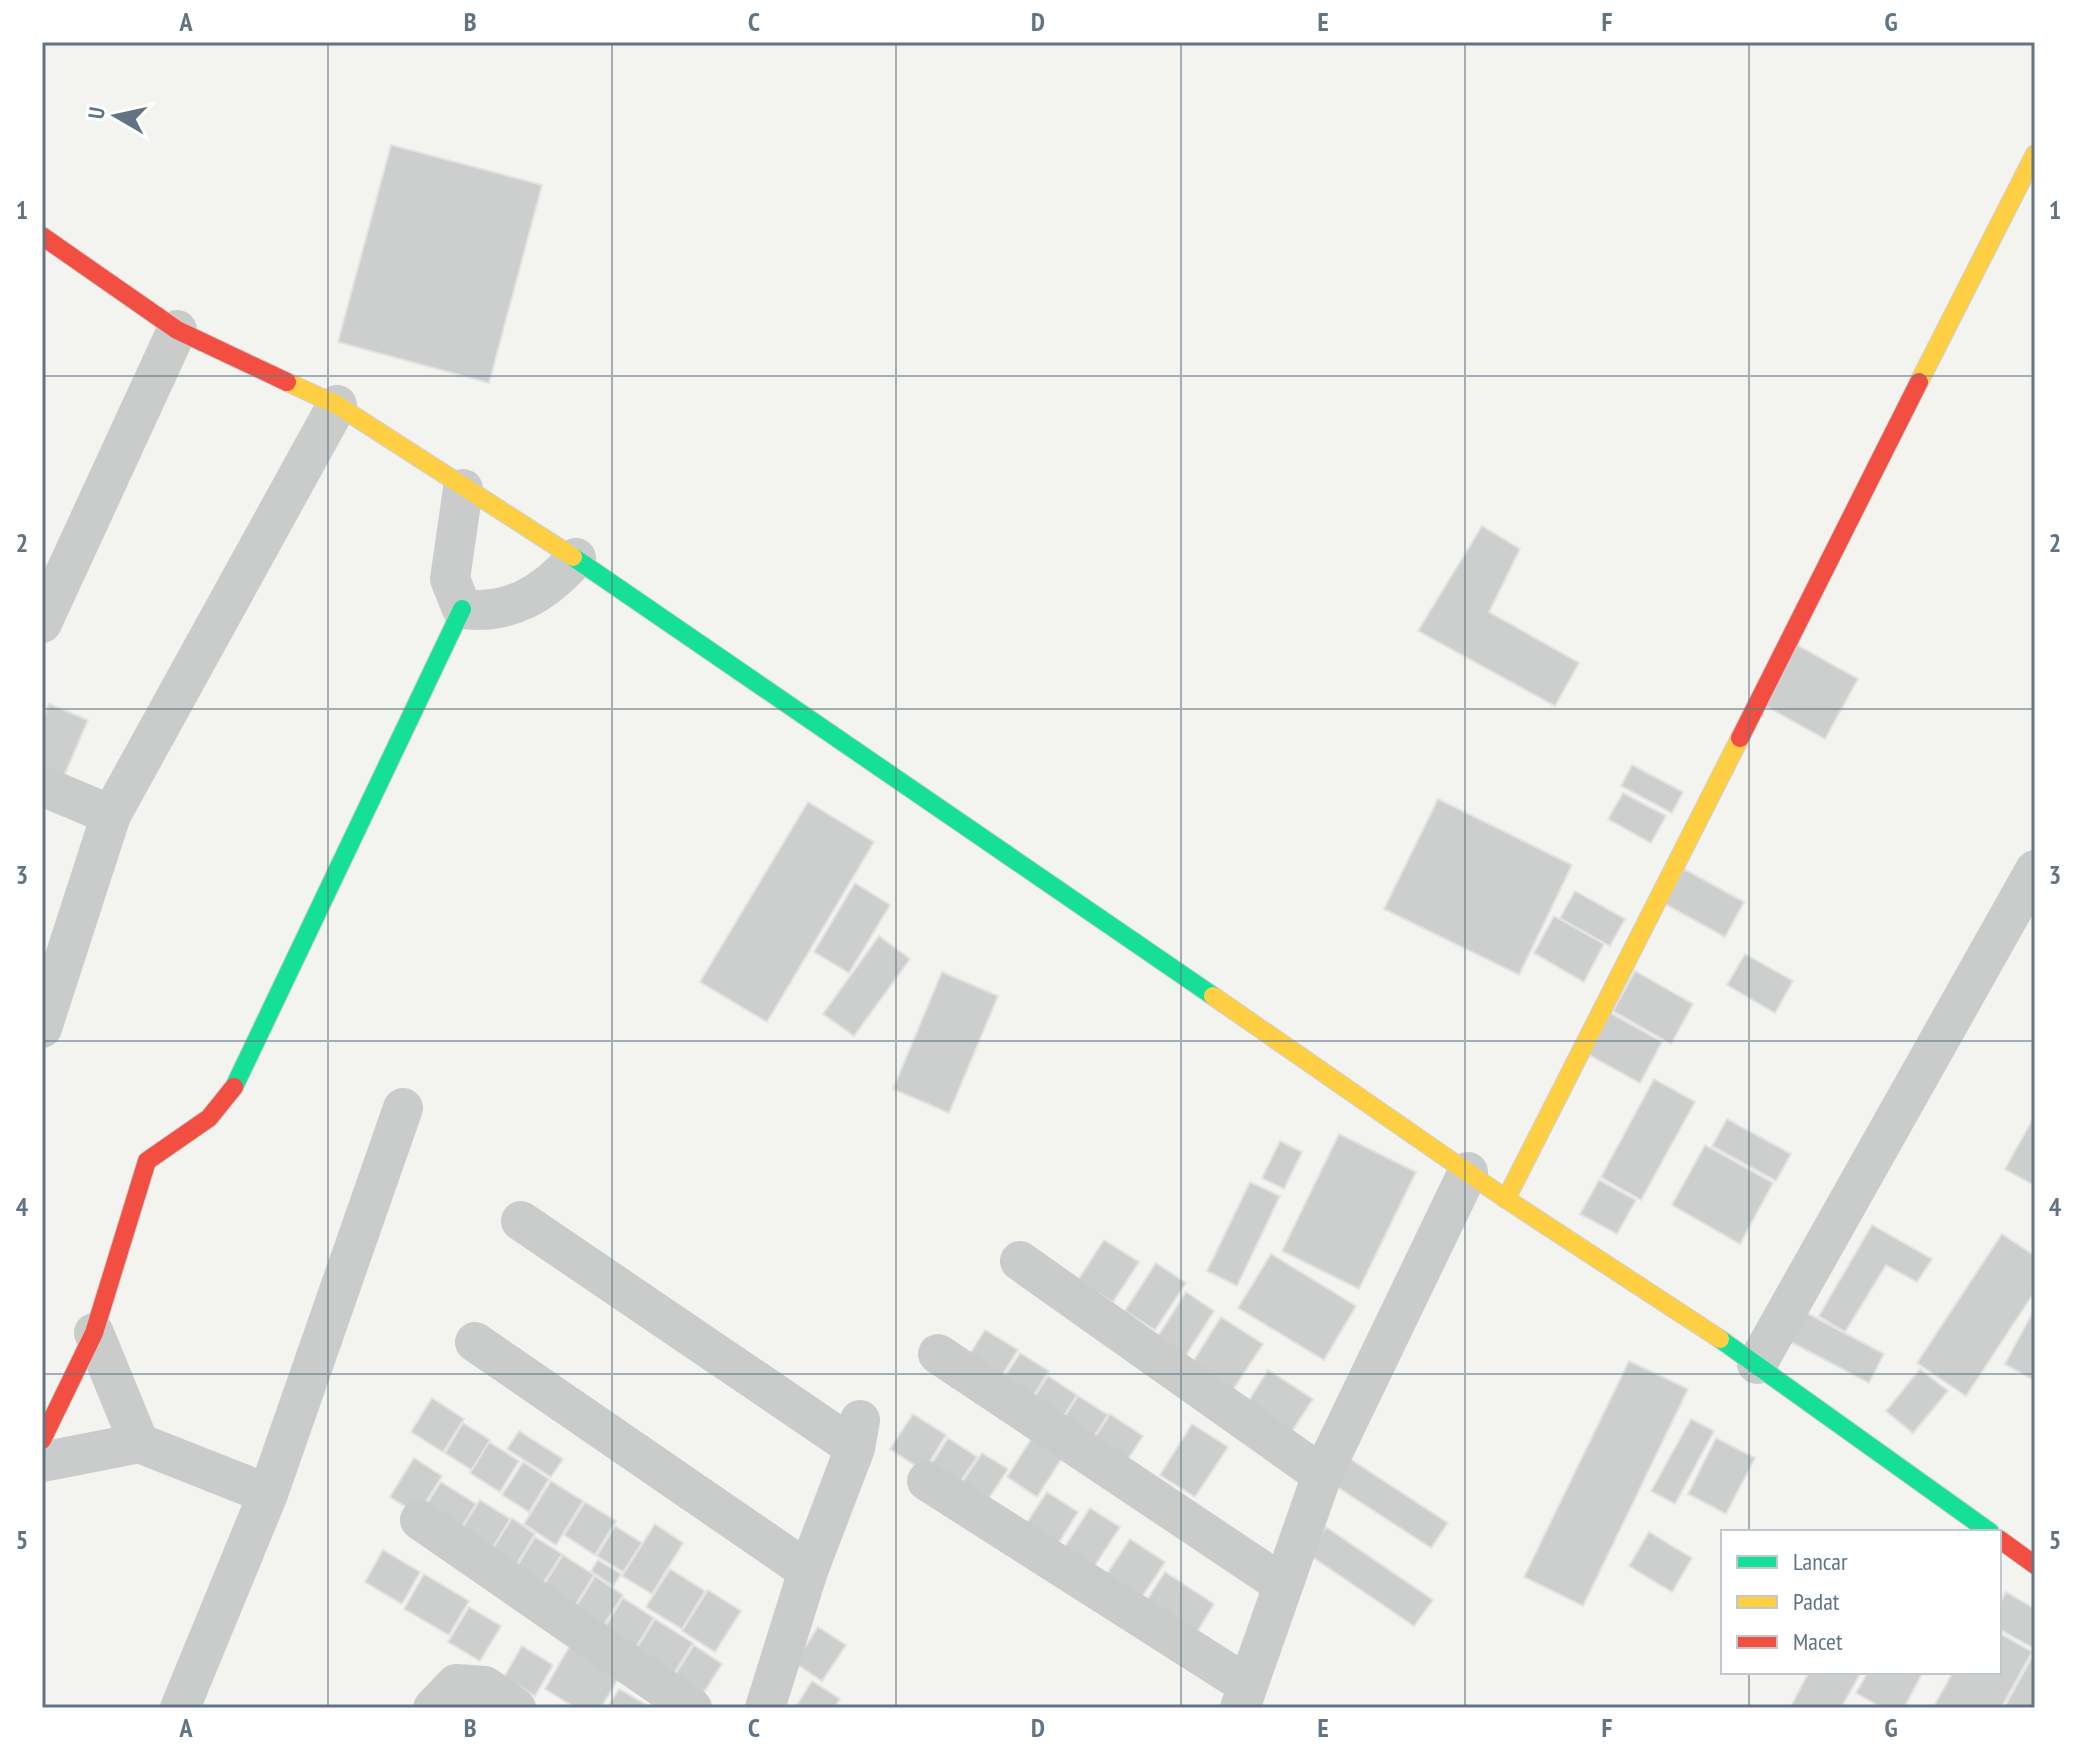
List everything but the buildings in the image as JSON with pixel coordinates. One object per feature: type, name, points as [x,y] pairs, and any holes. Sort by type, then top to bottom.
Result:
[{"type":"street","points":[[1506,1199],[2035,154]]},
{"type":"street","points":[[42,236],[177,330],[337,405],[463,489],[576,558],[1506,1199],[1757,1364],[1987,1530]]},
{"type":"street","points":[[42,623],[177,330]]},
{"type":"street","points":[[42,1028],[111,815],[337,405]]},
{"type":"street","points":[[42,1440],[94,1333],[147,1161],[155,1150],[187,1134],[224,1106],[237,1084],[462,609],[450,579],[450,570],[463,489]]},
{"type":"street","points":[[462,609],[493,610],[518,605],[557,579],[576,558]]},
{"type":"street","points":[[42,786],[111,815]]},
{"type":"street","points":[[1757,1364],[2035,870]]},
{"type":"street","points":[[180,1708],[268,1494],[403,1108]]},
{"type":"street","points":[[927,1481],[1244,1697],[1322,1475],[1468,1172]]},
{"type":"street","points":[[521,1221],[858,1434],[808,1571],[765,1708]]},
{"type":"street","points":[[1020,1261],[1322,1475]]},
{"type":"street","points":[[94,1333],[139,1443]]},
{"type":"street","points":[[475,1342],[808,1571]]},
{"type":"street","points":[[938,1354],[1282,1584]]},
{"type":"street","points":[[42,1462],[139,1443],[268,1494]]},
{"type":"street","points":[[420,1520],[692,1708]]},
{"type":"street","points":[[2001,1540],[2035,1565]]},
{"type":"street","points":[[433,1708],[456,1684],[485,1686],[516,1708]]},
{"type":"traffic: fast","points":[[573,557],[1213,996]]},
{"type":"traffic: fast","points":[[234,1087],[462,609]]},
{"type":"traffic: fast","points":[[1720,1339],[1987,1530]]},
{"type":"traffic: slow","points":[[1919,382],[2035,154]]},
{"type":"traffic: slow","points":[[287,382],[337,405],[573,557]]},
{"type":"traffic: slow","points":[[1506,1199],[1740,738]]},
{"type":"traffic: slow","points":[[1213,996],[1506,1199],[1720,1339]]},
{"type":"traffic: jam","points":[[42,236],[177,330],[287,382]]},
{"type":"traffic: jam","points":[[1740,738],[1919,382]]},
{"type":"traffic: jam","points":[[42,1440],[94,1333],[147,1161],[209,1118],[234,1087]]},
{"type":"traffic: jam","points":[[2001,1540],[2035,1565]]}]
